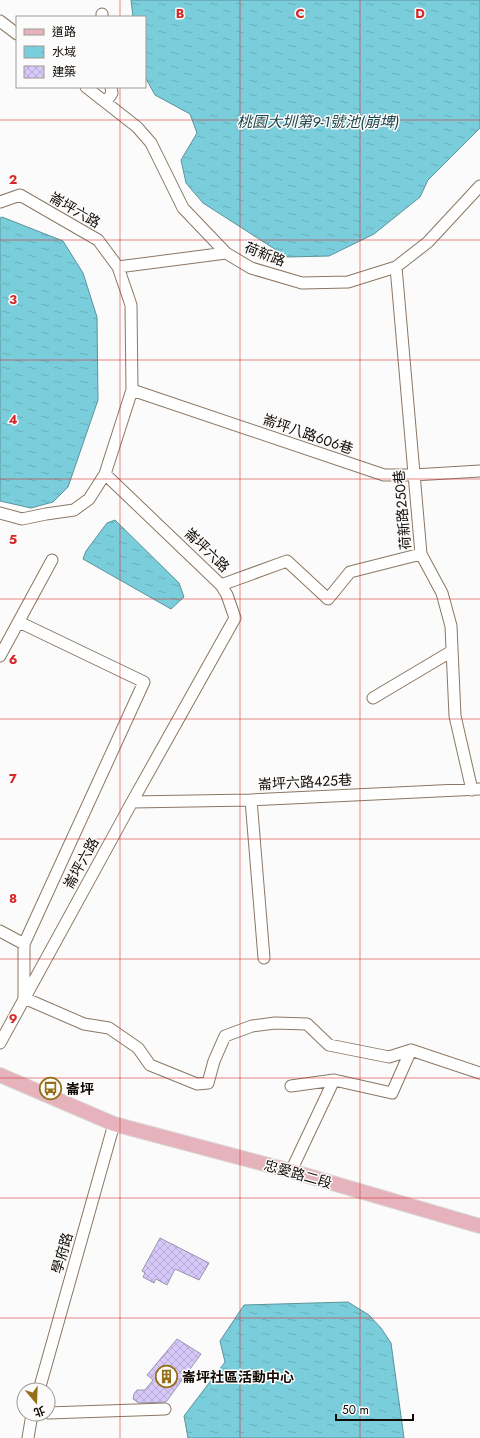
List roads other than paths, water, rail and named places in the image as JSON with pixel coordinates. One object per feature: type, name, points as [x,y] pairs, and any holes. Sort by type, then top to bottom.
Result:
[{"type":"main road","name":"忠愛路二段","points":[[0,1075],[114,1124],[291,1172],[480,1226]]},
{"type":"street","points":[[0,21],[16,33]]},
{"type":"street","name":"荷新路","points":[[87,88],[137,127],[151,143],[183,208],[226,253],[251,268],[302,283],[348,282],[396,267],[428,242],[480,186]]},
{"type":"street","points":[[106,102],[112,93],[111,88]]},
{"type":"street","name":"崙坪六路","points":[[0,202],[20,195],[98,240],[118,267],[131,305],[132,390],[105,474],[221,585],[227,595],[235,618],[0,1043]]},
{"type":"street","points":[[118,267],[226,253]]},
{"type":"street","name":"荷新路250巷","points":[[396,267],[420,554],[442,593],[451,626],[455,716],[476,790]]},
{"type":"street","name":"崙坪八路606巷","points":[[132,390],[384,475],[414,475],[480,471]]},
{"type":"street","points":[[0,513],[22,520],[46,514],[74,510],[89,499],[105,474]]},
{"type":"street","points":[[221,585],[287,560],[328,599],[350,572],[420,554]]},
{"type":"street","points":[[0,656],[52,560]]},
{"type":"street","points":[[19,622],[144,682],[24,944],[24,998],[84,1024],[109,1028],[138,1048],[150,1065],[197,1084],[208,1083],[214,1061],[225,1036],[252,1026],[275,1023],[307,1024],[329,1044],[389,1057],[411,1050],[480,1073]]},
{"type":"street","points":[[372,698],[452,651]]},
{"type":"street","name":"崙坪六路425巷","points":[[132,802],[251,800],[476,790]]},
{"type":"street","points":[[251,800],[264,958]]},
{"type":"street","points":[[0,930],[24,944]]},
{"type":"street","points":[[291,1086],[334,1080],[392,1093],[411,1050]]},
{"type":"street","points":[[291,1172],[334,1080]]},
{"type":"street","name":"學府路","points":[[41,1382],[114,1124]]},
{"type":"street","points":[[56,1413],[165,1409]]},
{"type":"street","points":[[28,1438],[31,1422]]},
{"type":"water","name":"桃園大圳第9-1號池(崩埤)","points":[[131,0],[480,0],[480,128],[428,180],[420,197],[374,234],[329,256],[287,257],[203,203],[186,183],[181,160],[197,133],[190,114],[155,95],[146,79],[146,16],[133,16]]},
{"type":"water","points":[[2,217],[63,241],[83,273],[97,317],[98,400],[68,487],[53,502],[31,508],[0,501],[0,218]]},
{"type":"water","points":[[115,520],[179,583],[184,597],[171,609],[83,559],[86,551],[107,523]]},
{"type":"water","points":[[348,1302],[369,1315],[381,1328],[391,1343],[404,1438],[188,1438],[184,1416],[225,1362],[220,1341],[244,1305]]},
{"type":"place","name":"崙坪","points":[[50,1089]]},
{"type":"place","name":"崙坪社區活動中心","points":[[167,1377]]}]
